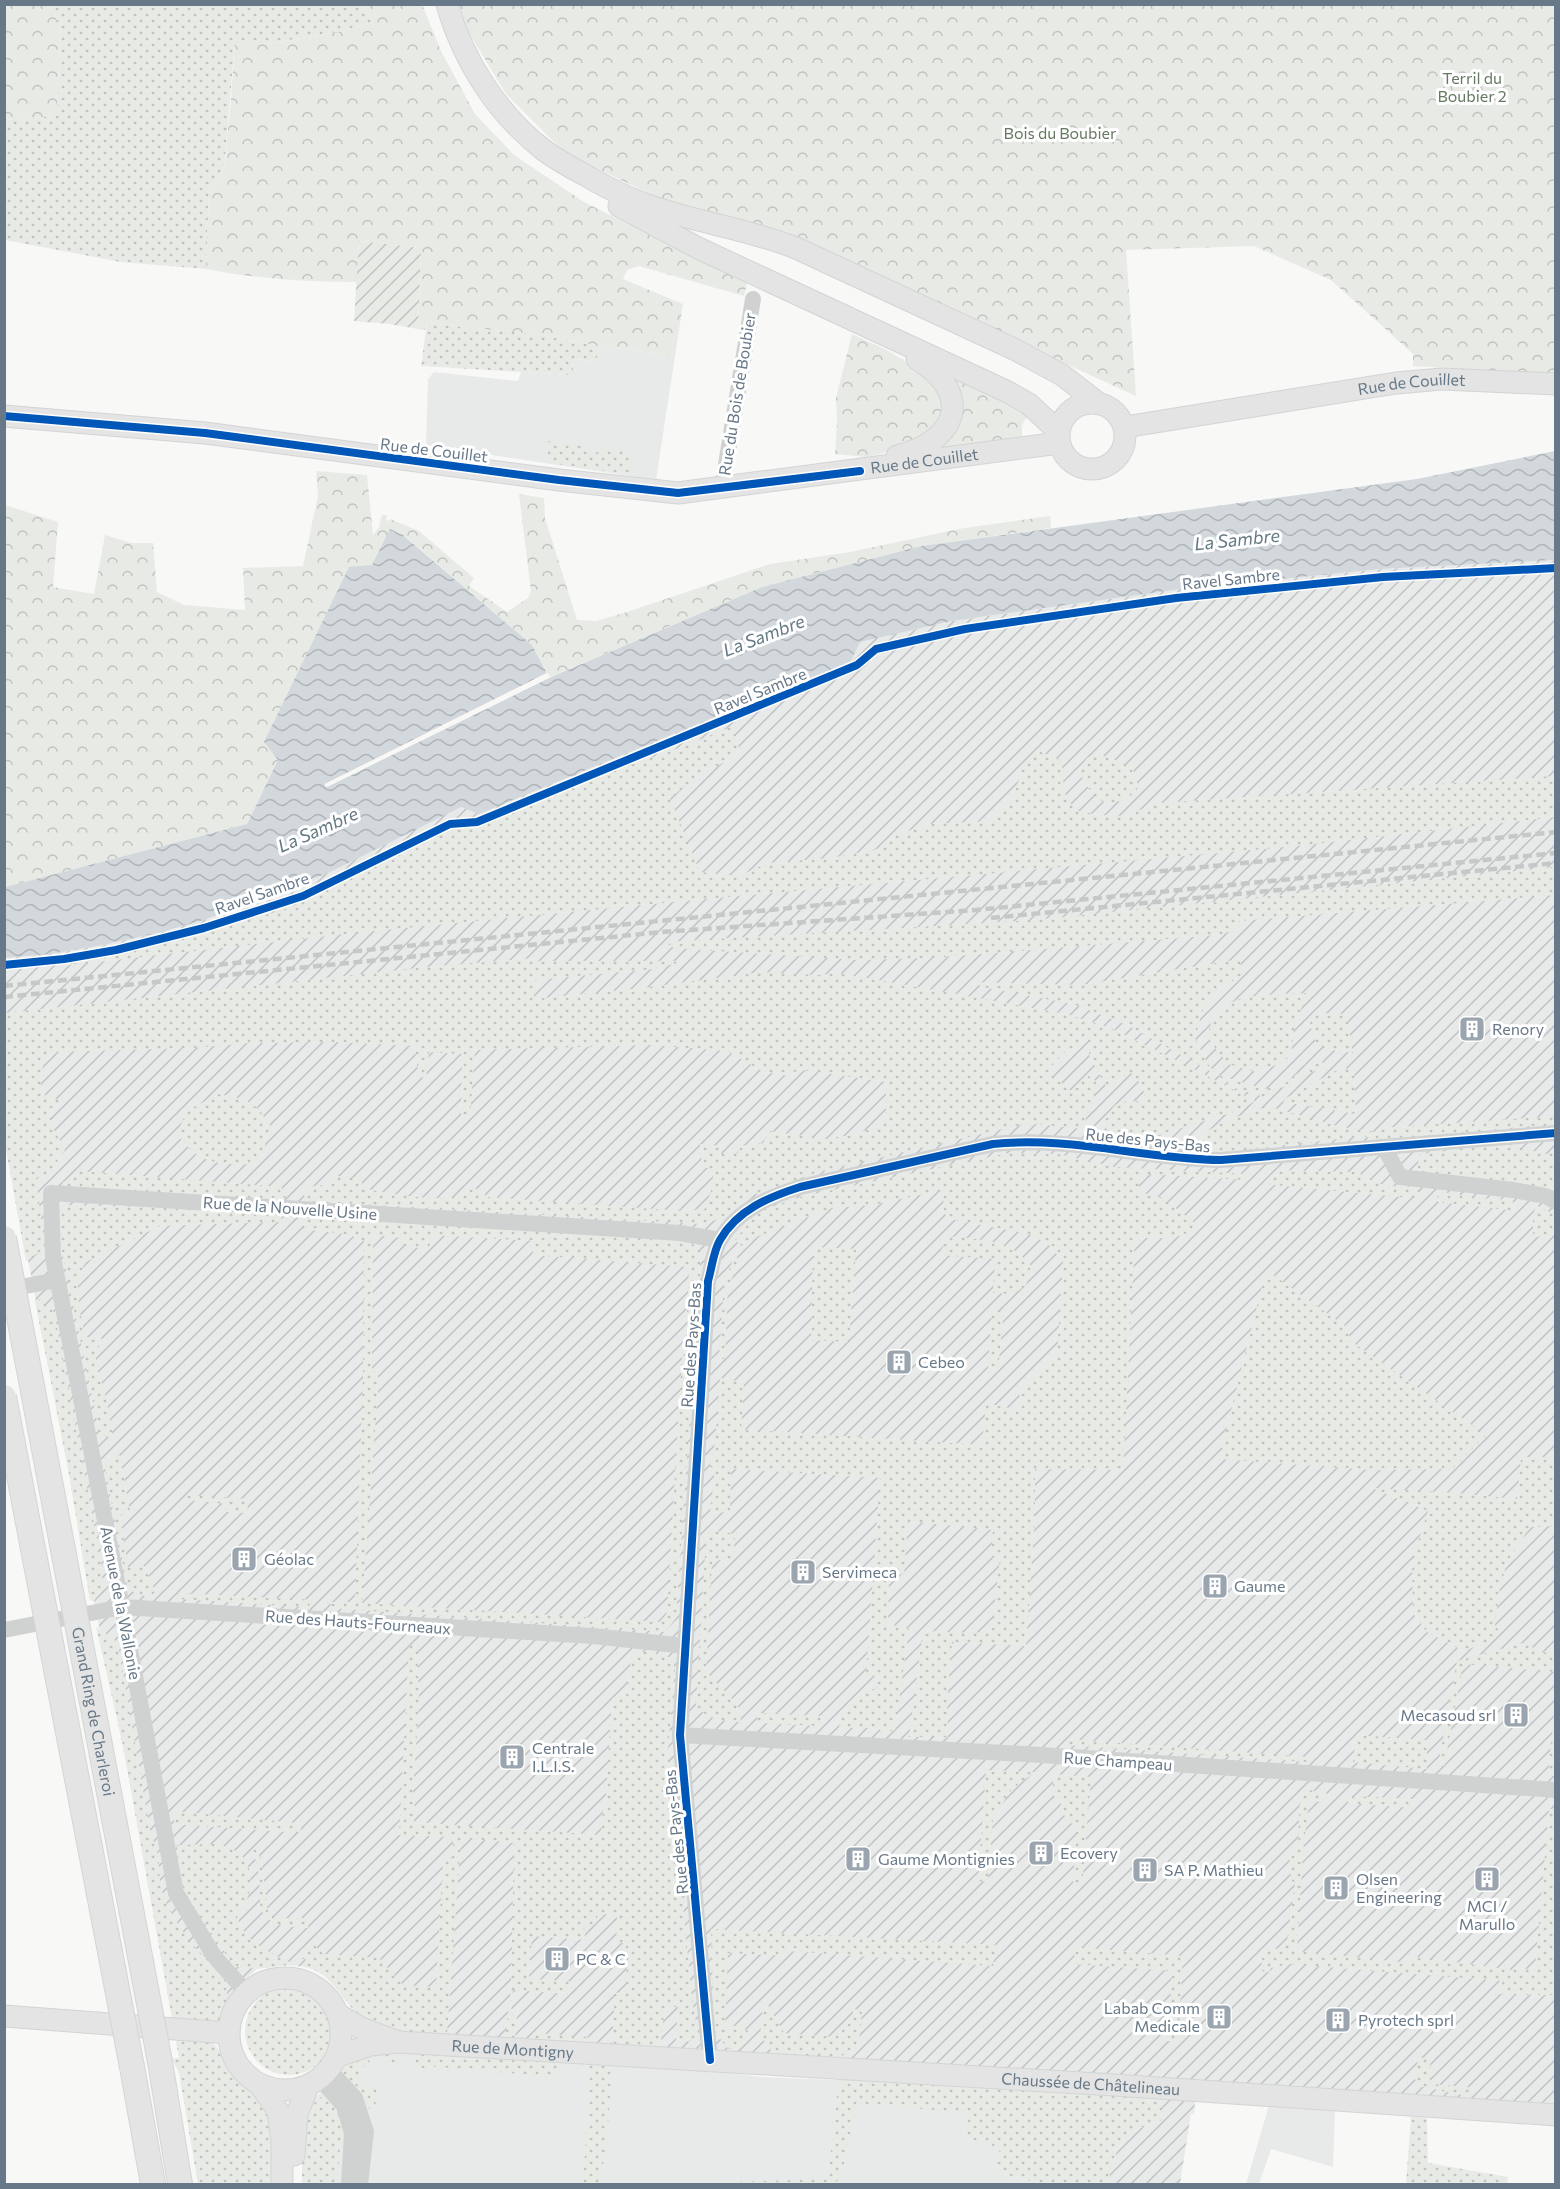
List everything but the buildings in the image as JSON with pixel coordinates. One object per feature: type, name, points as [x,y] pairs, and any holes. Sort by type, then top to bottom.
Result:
[{"type":"highway","name":"Grand Ring de Charleroi","points":[[4,1238],[160,2062],[180,2184]]},
{"type":"highway","name":"Grand Ring de Charleroi","points":[[4,1396],[153,2184]]},
{"type":"main road","points":[[435,4],[448,41],[475,92],[504,127],[538,159],[579,185],[698,248],[1006,391],[1029,404],[1059,438],[1064,454],[1072,463],[1083,468],[1094,469],[1109,465],[1118,457],[1124,447],[1126,435],[1125,427],[1118,414],[1109,406],[1097,402],[1062,375],[1017,350],[771,238],[641,203],[563,163],[545,151],[512,121],[486,88],[461,43],[447,4]]},
{"type":"main road","points":[[853,320],[871,334],[925,364],[939,375],[948,386],[952,400],[952,412],[940,436],[918,450],[876,459],[860,471]]},
{"type":"main road","name":"Rue de Couillet","points":[[1125,427],[1396,383],[1442,379],[1556,384]]},
{"type":"main road","points":[[1059,438],[1064,418],[1072,409],[1082,404],[1097,402]]},
{"type":"main road","name":"Rue de Couillet","points":[[4,416],[205,433],[559,480],[678,493],[860,471],[1059,438]]},
{"type":"main road","points":[[282,2184],[282,2140],[278,2111],[260,2085],[243,2072],[232,2054],[228,2033],[233,2010],[246,1992],[271,1978],[299,1978],[324,1992],[339,2015],[342,2036],[324,2073],[297,2114],[294,2140],[294,2184]]},
{"type":"main road","points":[[339,2015],[361,2028],[399,2042]]},
{"type":"main road","points":[[4,2016],[228,2033]]},
{"type":"main road","points":[[260,2085],[284,2091],[324,2073],[370,2045],[399,2042]]},
{"type":"main road","name":"Rue de Montigny","points":[[399,2042],[626,2055]]},
{"type":"main road","name":"Chaussée de Châtelineau","points":[[626,2055],[1556,2115]]},
{"type":"street","name":"Rue du Bois de Boubier","points":[[722,489],[753,299]]},
{"type":"street","name":"Rue des Pays-Bas","points":[[710,2060],[680,1735],[708,1281],[720,1240],[739,1218],[772,1196],[800,1187],[993,1143],[1018,1141],[1048,1143],[1212,1160],[1556,1133]]},
{"type":"street","points":[[1384,1148],[1400,1177],[1513,1190],[1546,1196],[1556,1202]]},
{"type":"street","name":"Rue de la Nouvelle Usine","points":[[51,1193],[680,1233],[720,1240]]},
{"type":"street","name":"Avenue de la Wallonie","points":[[51,1193],[52,1257],[176,1893],[214,1956],[246,1992]]},
{"type":"street","points":[[4,1290],[57,1280]]},
{"type":"street","name":"Rue des Hauts-Fourneaux","points":[[4,1629],[122,1607],[593,1636],[685,1646]]},
{"type":"street","name":"Rue Champeau","points":[[680,1735],[1042,1755],[1556,1790]]},
{"type":"street","points":[[324,2073],[344,2106],[352,2133],[349,2184]]},
{"type":"street","points":[[324,2073],[356,2098],[366,2132],[360,2184]]},
{"type":"shaded area","points":[[600,346],[675,356],[656,480],[426,445],[428,379],[434,372],[518,381],[521,372],[573,375],[573,359],[596,361]]},
{"type":"shaded area","points":[[1555,560],[1555,2109],[430,2044],[375,2028],[341,1995],[330,1979],[309,1967],[284,1965],[257,1969],[239,1985],[212,2019],[172,2018],[127,1768],[94,1601],[90,1600],[69,1474],[5,1140],[4,958],[51,954],[103,945],[204,920],[337,868],[461,806],[850,661],[859,642],[952,621],[1175,590],[1382,569]]},
{"type":"shaded area","points":[[371,2051],[582,2057],[763,2077],[978,2086],[1000,2148],[996,2172],[1042,2184],[302,2184],[305,2105],[320,2093],[340,2066]]},
{"type":"shaded area","points":[[1162,2097],[1190,2098],[1195,2103],[1194,2114],[1191,2114],[1180,2184],[1107,2184],[1116,2153],[1127,2133],[1162,2120]]},
{"type":"shaded area","points":[[1269,2105],[1335,2111],[1333,2167],[1271,2149],[1259,2184],[1246,2184]]},
{"type":"green space","points":[[5,4],[52,5],[60,32],[57,116],[5,120]]},
{"type":"green space","points":[[422,4],[441,51],[475,114],[514,155],[584,202],[747,283],[744,296],[639,266],[627,270],[623,279],[683,304],[675,356],[540,335],[427,323],[425,330],[418,329],[421,248],[359,241],[357,282],[281,279],[206,269],[209,191],[224,169],[235,40],[266,44],[343,31],[373,23],[364,5]]},
{"type":"green space","points":[[52,5],[364,5],[373,23],[343,31],[266,44],[235,41],[224,169],[209,191],[206,269],[121,262],[5,240],[4,120],[57,116],[60,32]]},
{"type":"green space","name":"Bois du Boubier","points":[[457,5],[1555,5],[1555,374],[1413,366],[1413,354],[1331,280],[1254,246],[1126,250],[1136,396],[832,257],[664,201],[565,153],[506,94],[469,33]]},
{"type":"green space","points":[[359,241],[421,248],[418,329],[354,321]]},
{"type":"green space","points":[[427,323],[540,335],[600,346],[596,361],[573,359],[573,375],[421,366]]},
{"type":"green space","points":[[852,334],[885,349],[930,376],[947,405],[931,435],[900,449],[866,457],[835,454],[836,398]]},
{"type":"green space","points":[[952,371],[1030,412],[1022,425],[1022,436],[940,454],[937,448]]},
{"type":"green space","points":[[546,441],[585,446],[592,456],[602,448],[630,451],[629,474],[557,464],[548,454]]},
{"type":"green space","points":[[316,471],[367,475],[373,535],[379,527],[382,515],[387,515],[386,520],[388,521],[390,519],[419,531],[474,578],[469,586],[507,612],[528,598],[531,591],[519,494],[544,498],[545,518],[577,620],[596,621],[770,564],[850,552],[964,528],[1050,516],[1051,528],[921,546],[762,587],[550,677],[532,645],[404,535],[278,760],[247,824],[5,887],[5,505],[58,522],[53,587],[94,594],[105,535],[131,543],[153,543],[157,592],[184,605],[245,610],[243,568],[303,566],[318,496]]},
{"type":"green space","points":[[734,726],[740,754],[698,776],[670,798],[700,872],[739,876],[768,863],[831,858],[882,848],[897,835],[927,824],[989,821],[1012,802],[1023,766],[1036,750],[1062,761],[1064,792],[1075,810],[1098,815],[1123,816],[1159,803],[1555,776],[1555,817],[1296,846],[354,933],[63,966],[175,941],[289,908],[450,831]]},
{"type":"green space","points":[[1098,754],[1132,766],[1138,786],[1136,792],[1116,802],[1102,801],[1095,796],[1079,771],[1087,758]]},
{"type":"green space","points":[[1555,867],[1555,895],[1239,921],[1237,930],[1217,935],[932,958],[857,960],[674,948],[665,942],[1033,920]]},
{"type":"green space","points":[[535,958],[535,961],[686,961],[653,969],[535,980],[534,999],[762,972],[818,975],[839,973],[1066,1014],[1110,1028],[1255,1101],[1240,1110],[1127,1145],[1110,1136],[1104,1123],[1115,1105],[1128,1101],[1144,1101],[1143,1089],[1131,1073],[1108,1090],[1089,1055],[1090,1046],[1086,1035],[1071,1055],[1066,1051],[1048,1070],[1071,1091],[1087,1075],[1096,1081],[1095,1095],[1082,1129],[1029,1123],[818,1172],[744,1198],[722,1218],[702,1224],[306,1201],[304,1195],[307,1186],[323,1185],[337,1176],[362,1179],[362,1188],[423,1197],[447,1198],[473,1187],[488,1197],[682,1211],[705,1209],[711,1191],[714,1169],[702,1167],[700,1144],[723,1146],[721,1154],[737,1153],[741,1146],[763,1143],[769,1131],[826,1139],[855,1134],[886,1123],[886,1082],[802,1070],[789,1076],[764,1072],[727,1051],[650,1045],[475,1050],[470,1117],[461,1115],[462,1054],[429,1052],[426,1078],[419,1077],[415,1051],[417,1046],[331,1042],[251,1043],[193,1048],[51,1052],[41,1072],[42,1094],[61,1101],[50,1109],[52,1126],[65,1150],[49,1173],[36,1178],[45,1248],[26,1261],[5,1144],[4,1013],[436,966]]},
{"type":"green space","points":[[1240,959],[1242,976],[1216,990],[1202,1012],[1195,1038],[1207,1063],[1217,1075],[1127,1025],[1073,1004],[987,988],[969,982],[1081,985]]},
{"type":"green space","points":[[1310,993],[1295,1020],[1291,1055],[1282,1063],[1256,1072],[1228,1064],[1208,1039],[1212,1021],[1218,1011],[1228,1004],[1255,996]]},
{"type":"green space","points":[[1319,1013],[1347,1014],[1353,1053],[1328,1049],[1318,1044],[1314,1039],[1310,1021]]},
{"type":"green space","points":[[1322,1061],[1324,1066],[1264,1097],[1235,1088],[1217,1075],[1266,1089],[1282,1085],[1298,1073]]},
{"type":"green space","points":[[1354,1068],[1356,1114],[1283,1102],[1286,1098],[1339,1069]]},
{"type":"green space","points":[[218,1094],[249,1102],[270,1125],[265,1146],[253,1164],[219,1163],[201,1157],[177,1133],[187,1111]]},
{"type":"green space","points":[[1267,1106],[1341,1127],[1376,1132],[1380,1128],[1555,1116],[1555,1124],[1386,1139],[1364,1136],[1211,1154],[1187,1150],[1204,1133],[1214,1127]]},
{"type":"green space","points":[[1504,1144],[1546,1154],[1555,1152],[1555,1191],[1426,1172],[1417,1168],[1420,1154]]},
{"type":"green space","points":[[1008,1153],[1058,1154],[1115,1167],[1246,1174],[1247,1180],[1147,1174],[1139,1180],[1139,1192],[1163,1198],[1196,1224],[1191,1230],[1177,1237],[1135,1238],[1123,1470],[1035,1469],[1035,1517],[1026,1646],[952,1642],[947,1705],[948,1737],[909,1737],[923,1631],[975,1633],[992,1629],[1000,1558],[991,1556],[993,1530],[908,1521],[904,1574],[889,1577],[888,1624],[909,1629],[895,1730],[880,1732],[880,1728],[839,1728],[841,1717],[858,1694],[877,1688],[877,1676],[866,1675],[880,1478],[731,1469],[730,1512],[710,1513],[715,1468],[710,1467],[715,1442],[720,1378],[744,1382],[741,1429],[982,1445],[986,1403],[1018,1410],[1020,1391],[1057,1354],[1063,1261],[1048,1244],[1029,1234],[950,1219],[944,1213],[943,1190],[872,1205],[832,1208],[748,1240],[743,1247],[735,1240],[759,1211],[804,1196]]},
{"type":"green space","points":[[1277,1170],[1356,1172],[1385,1186],[1418,1187],[1421,1199],[1266,1184]]},
{"type":"green space","points":[[80,1171],[281,1187],[286,1198],[264,1199],[70,1189],[62,1183]]},
{"type":"green space","points":[[1437,1191],[1479,1198],[1512,1200],[1516,1211],[1438,1202]]},
{"type":"green space","points":[[67,1205],[281,1211],[282,1222],[160,1226],[86,1262],[79,1279],[80,1308],[85,1337],[104,1339],[96,1351],[96,1362],[107,1402],[113,1438],[100,1435],[59,1237],[59,1212]]},
{"type":"green space","points":[[1536,1205],[1555,1215],[1555,1232],[1533,1238],[1533,1216]]},
{"type":"green space","points":[[302,1216],[685,1239],[700,1249],[700,1309],[694,1335],[686,1338],[689,1267],[532,1255],[536,1241],[433,1235],[428,1250],[399,1244],[401,1238],[373,1235],[372,1369],[379,1378],[362,1603],[660,1622],[667,1613],[682,1356],[694,1357],[676,1618],[665,1632],[332,1608],[330,1602],[355,1602],[363,1376],[364,1241],[343,1234],[303,1229]]},
{"type":"green space","points":[[955,1236],[997,1243],[1014,1250],[1031,1266],[1026,1285],[1014,1294],[993,1293],[995,1259],[938,1255],[948,1239]]},
{"type":"green space","points":[[813,1247],[856,1249],[849,1342],[811,1340]]},
{"type":"green space","points":[[735,1254],[740,1264],[728,1285],[725,1359],[719,1358],[724,1284]]},
{"type":"green space","points":[[1266,1270],[1345,1326],[1352,1342],[1486,1435],[1452,1469],[1371,1470],[1219,1459]]},
{"type":"green space","points":[[41,1299],[54,1312],[101,1561],[103,1588],[94,1601],[90,1600],[69,1474],[35,1301]]},
{"type":"green space","points":[[992,1310],[1004,1311],[998,1369],[988,1368]]},
{"type":"green space","points":[[120,1455],[130,1512],[120,1515],[128,1567],[144,1566],[155,1591],[151,1598],[128,1590],[104,1463]]},
{"type":"green space","points":[[1521,1457],[1555,1457],[1555,1526],[1530,1527],[1507,1562],[1499,1592],[1495,1626],[1500,1631],[1495,1639],[1464,1651],[1427,1632],[1413,1613],[1412,1560],[1428,1511],[1372,1488],[1517,1499]]},
{"type":"green space","points":[[187,1495],[247,1499],[248,1513],[226,1512],[227,1504],[187,1500]]},
{"type":"green space","points":[[711,1530],[735,1534],[733,1559],[712,1561],[706,1672],[738,1705],[741,1722],[711,1717],[696,1706],[706,1537]]},
{"type":"green space","points":[[176,1593],[315,1600],[307,1607],[178,1599]]},
{"type":"green space","points":[[96,1627],[114,1639],[119,1650],[151,1836],[157,1850],[163,1894],[185,1934],[224,1981],[227,2001],[220,2021],[172,2018],[123,1745]]},
{"type":"green space","points":[[417,1642],[419,1701],[413,1793],[415,1793],[414,1822],[601,1835],[603,1809],[605,1809],[612,1698],[626,1696],[630,1664],[637,1653],[654,1653],[669,1657],[675,1668],[668,1749],[692,1999],[698,2034],[687,2043],[676,2040],[678,2007],[665,2006],[660,2049],[612,2046],[615,1993],[626,1992],[627,1956],[625,1944],[616,1940],[617,1915],[598,1914],[595,1924],[584,1925],[585,1940],[532,1936],[529,1979],[569,1981],[568,1994],[513,1990],[511,2014],[517,2014],[515,2039],[505,2040],[511,1989],[514,1843],[461,1838],[447,2034],[372,2026],[354,2011],[331,1982],[313,1969],[302,1967],[306,1959],[302,1959],[311,1941],[323,1954],[379,1958],[403,1985],[436,1987],[443,1860],[453,1858],[453,1837],[399,1835],[409,1647]]},
{"type":"green space","points":[[1523,1643],[1536,1649],[1536,1652],[1555,1653],[1555,1672],[1463,1664],[1444,1767],[1438,1766],[1457,1661]]},
{"type":"green space","points":[[1555,1700],[1556,1776],[1548,1776]]},
{"type":"green space","points":[[757,1713],[822,1716],[821,1726],[757,1723]]},
{"type":"green space","points":[[1356,1735],[1427,1740],[1427,1769],[1353,1762]]},
{"type":"green space","points":[[1067,1739],[1307,1757],[1308,1762],[1066,1745]]},
{"type":"green space","points":[[986,1770],[1035,1772],[1012,1789],[993,1818],[988,1882],[978,1881]]},
{"type":"green space","points":[[1053,1774],[1091,1777],[1082,1887],[1073,1885],[1077,1824],[1068,1823],[1068,1816],[1060,1815],[1061,1800],[1053,1799]]},
{"type":"green space","points":[[1304,1789],[1329,1794],[1324,1802],[1309,1801],[1303,1852],[1297,1951],[1410,1963],[1410,1956],[1513,1970],[1535,1968],[1549,1809],[1555,1809],[1555,1995],[1498,1994],[1503,1981],[1289,1964],[1271,1968],[1269,1972],[1262,1971],[1261,1952],[1280,1948],[1287,1942],[1295,1882],[1291,1881],[1289,1853],[1298,1850],[1300,1795]]},
{"type":"green space","points":[[1348,1796],[1414,1799],[1412,1808],[1348,1803]]},
{"type":"green space","points":[[174,1811],[296,1823],[301,1829],[299,1833],[174,1824]]},
{"type":"green space","points":[[218,1844],[237,1852],[246,1861],[248,1867],[250,1889],[248,1897],[236,1913],[244,1932],[258,1945],[294,1964],[255,1969],[232,1965],[196,1910],[179,1874],[177,1845]]},
{"type":"green space","points":[[254,1848],[261,1858],[268,1912],[275,1918],[309,1918],[308,1928],[285,1926],[271,1921],[264,1914],[260,1905],[257,1867],[252,1851]]},
{"type":"green space","points":[[711,1929],[996,1945],[993,1966],[788,1951],[787,1956],[728,1953],[725,2026],[739,2026],[748,2031],[745,2043],[736,2052],[726,2047],[714,2030]]},
{"type":"green space","points":[[1075,1947],[1183,1956],[1178,2043],[1168,2041],[1172,1971],[1074,1964]]},
{"type":"green space","points":[[289,1987],[306,1991],[320,2000],[329,2014],[333,2031],[329,2048],[320,2062],[306,2071],[289,2075],[272,2071],[258,2062],[249,2048],[245,2031],[249,2014],[258,2000],[272,1991]]},
{"type":"green space","points":[[763,2005],[768,2005],[784,2033],[835,2037],[853,2020],[853,2009],[862,2010],[859,2043],[838,2059],[775,2055],[760,2036]]},
{"type":"green space","points":[[535,2033],[588,2037],[585,2045],[536,2041],[532,2035]]},
{"type":"green space","points":[[175,2036],[198,2037],[211,2042],[239,2079],[270,2106],[274,2123],[273,2184],[198,2184],[179,2073],[172,2059],[179,2058]]},
{"type":"green space","points":[[394,2052],[396,2066],[389,2065],[384,2058],[366,2057],[374,2067],[360,2066],[357,2085],[377,2088],[375,2109],[366,2108],[342,2071],[359,2057]]},
{"type":"green space","points":[[417,2052],[558,2062],[555,2077],[428,2066],[428,2069],[418,2068],[414,2062]]},
{"type":"green space","points":[[1430,2057],[1431,2084],[1478,2088],[1472,2097],[1418,2086],[1415,2079],[1418,2058]]},
{"type":"green space","points":[[587,2061],[612,2068],[607,2139],[600,2184],[583,2184],[589,2094]]},
{"type":"green space","points":[[839,2077],[1162,2097],[1162,2120],[1127,2133],[1116,2153],[1107,2184],[1042,2184],[995,2172],[1000,2148],[963,2137],[968,2113],[856,2103],[841,2178],[833,2184],[731,2184],[731,2182],[828,2179]]},
{"type":"green space","points":[[320,2097],[334,2102],[342,2124],[337,2184],[302,2184],[302,2123],[305,2113]]},
{"type":"green space","points":[[1411,2117],[1427,2118],[1428,2163],[1508,2177],[1507,2184],[1406,2184]]},
{"type":"water","name":"La Sambre","points":[[1555,451],[1555,560],[1382,569],[1175,590],[952,621],[860,642],[851,661],[479,814],[461,807],[328,873],[204,920],[103,945],[51,954],[5,958],[5,887],[247,824],[278,760],[264,742],[349,567],[372,565],[390,529],[403,535],[532,645],[547,673],[325,784],[326,787],[551,677],[762,587],[921,546],[1417,479]]},
{"type":"pier","points":[[547,673],[551,677],[325,786],[325,784]]},
{"type":"railway","points":[[4,986],[1556,832]]},
{"type":"railway","points":[[4,997],[662,932],[976,910],[1556,853]]},
{"type":"railway","points":[[991,918],[1556,863]]},
{"type":"cycle path","points":[[4,416],[205,433],[559,480],[678,493],[860,471]]},
{"type":"cycle path","name":"Ravel Sambre","points":[[4,965],[64,959],[116,950],[204,928],[303,896],[450,824],[477,822],[857,665],[876,649],[965,629],[1176,598],[1383,577],[1556,568]]},
{"type":"cycle path","points":[[710,2060],[680,1735],[708,1281],[720,1240],[735,1220],[766,1200],[800,1187],[993,1144],[1050,1143],[1192,1159],[1221,1160],[1556,1133]]},
{"type":"place","name":"Renory","points":[[1472,1029]]},
{"type":"place","name":"Cebeo","points":[[899,1362]]},
{"type":"place","name":"Géolac","points":[[244,1559]]},
{"type":"place","name":"Servimeca","points":[[803,1572]]},
{"type":"place","name":"Gaume","points":[[1215,1586]]},
{"type":"place","name":"Mecasoud srl","points":[[1516,1715]]},
{"type":"place","name":"Centrale I.L.I.S.","points":[[512,1757]]},
{"type":"place","name":"Ecovery","points":[[1041,1853]]},
{"type":"place","name":"Gaume Montignies","points":[[858,1859]]},
{"type":"place","name":"SA P. Mathieu","points":[[1145,1870]]},
{"type":"place","name":"MCI / Marullo","points":[[1487,1879]]},
{"type":"place","name":"Olsen Engineering","points":[[1336,1888]]},
{"type":"place","name":"PC & C","points":[[557,1959]]},
{"type":"place","name":"Labab Comm Medicale","points":[[1219,2017]]},
{"type":"place","name":"Pyrotech sprl","points":[[1338,2020]]},
{"type":"park label","name":"Terril du Boubier 2","points":[[1472,87]]}]
